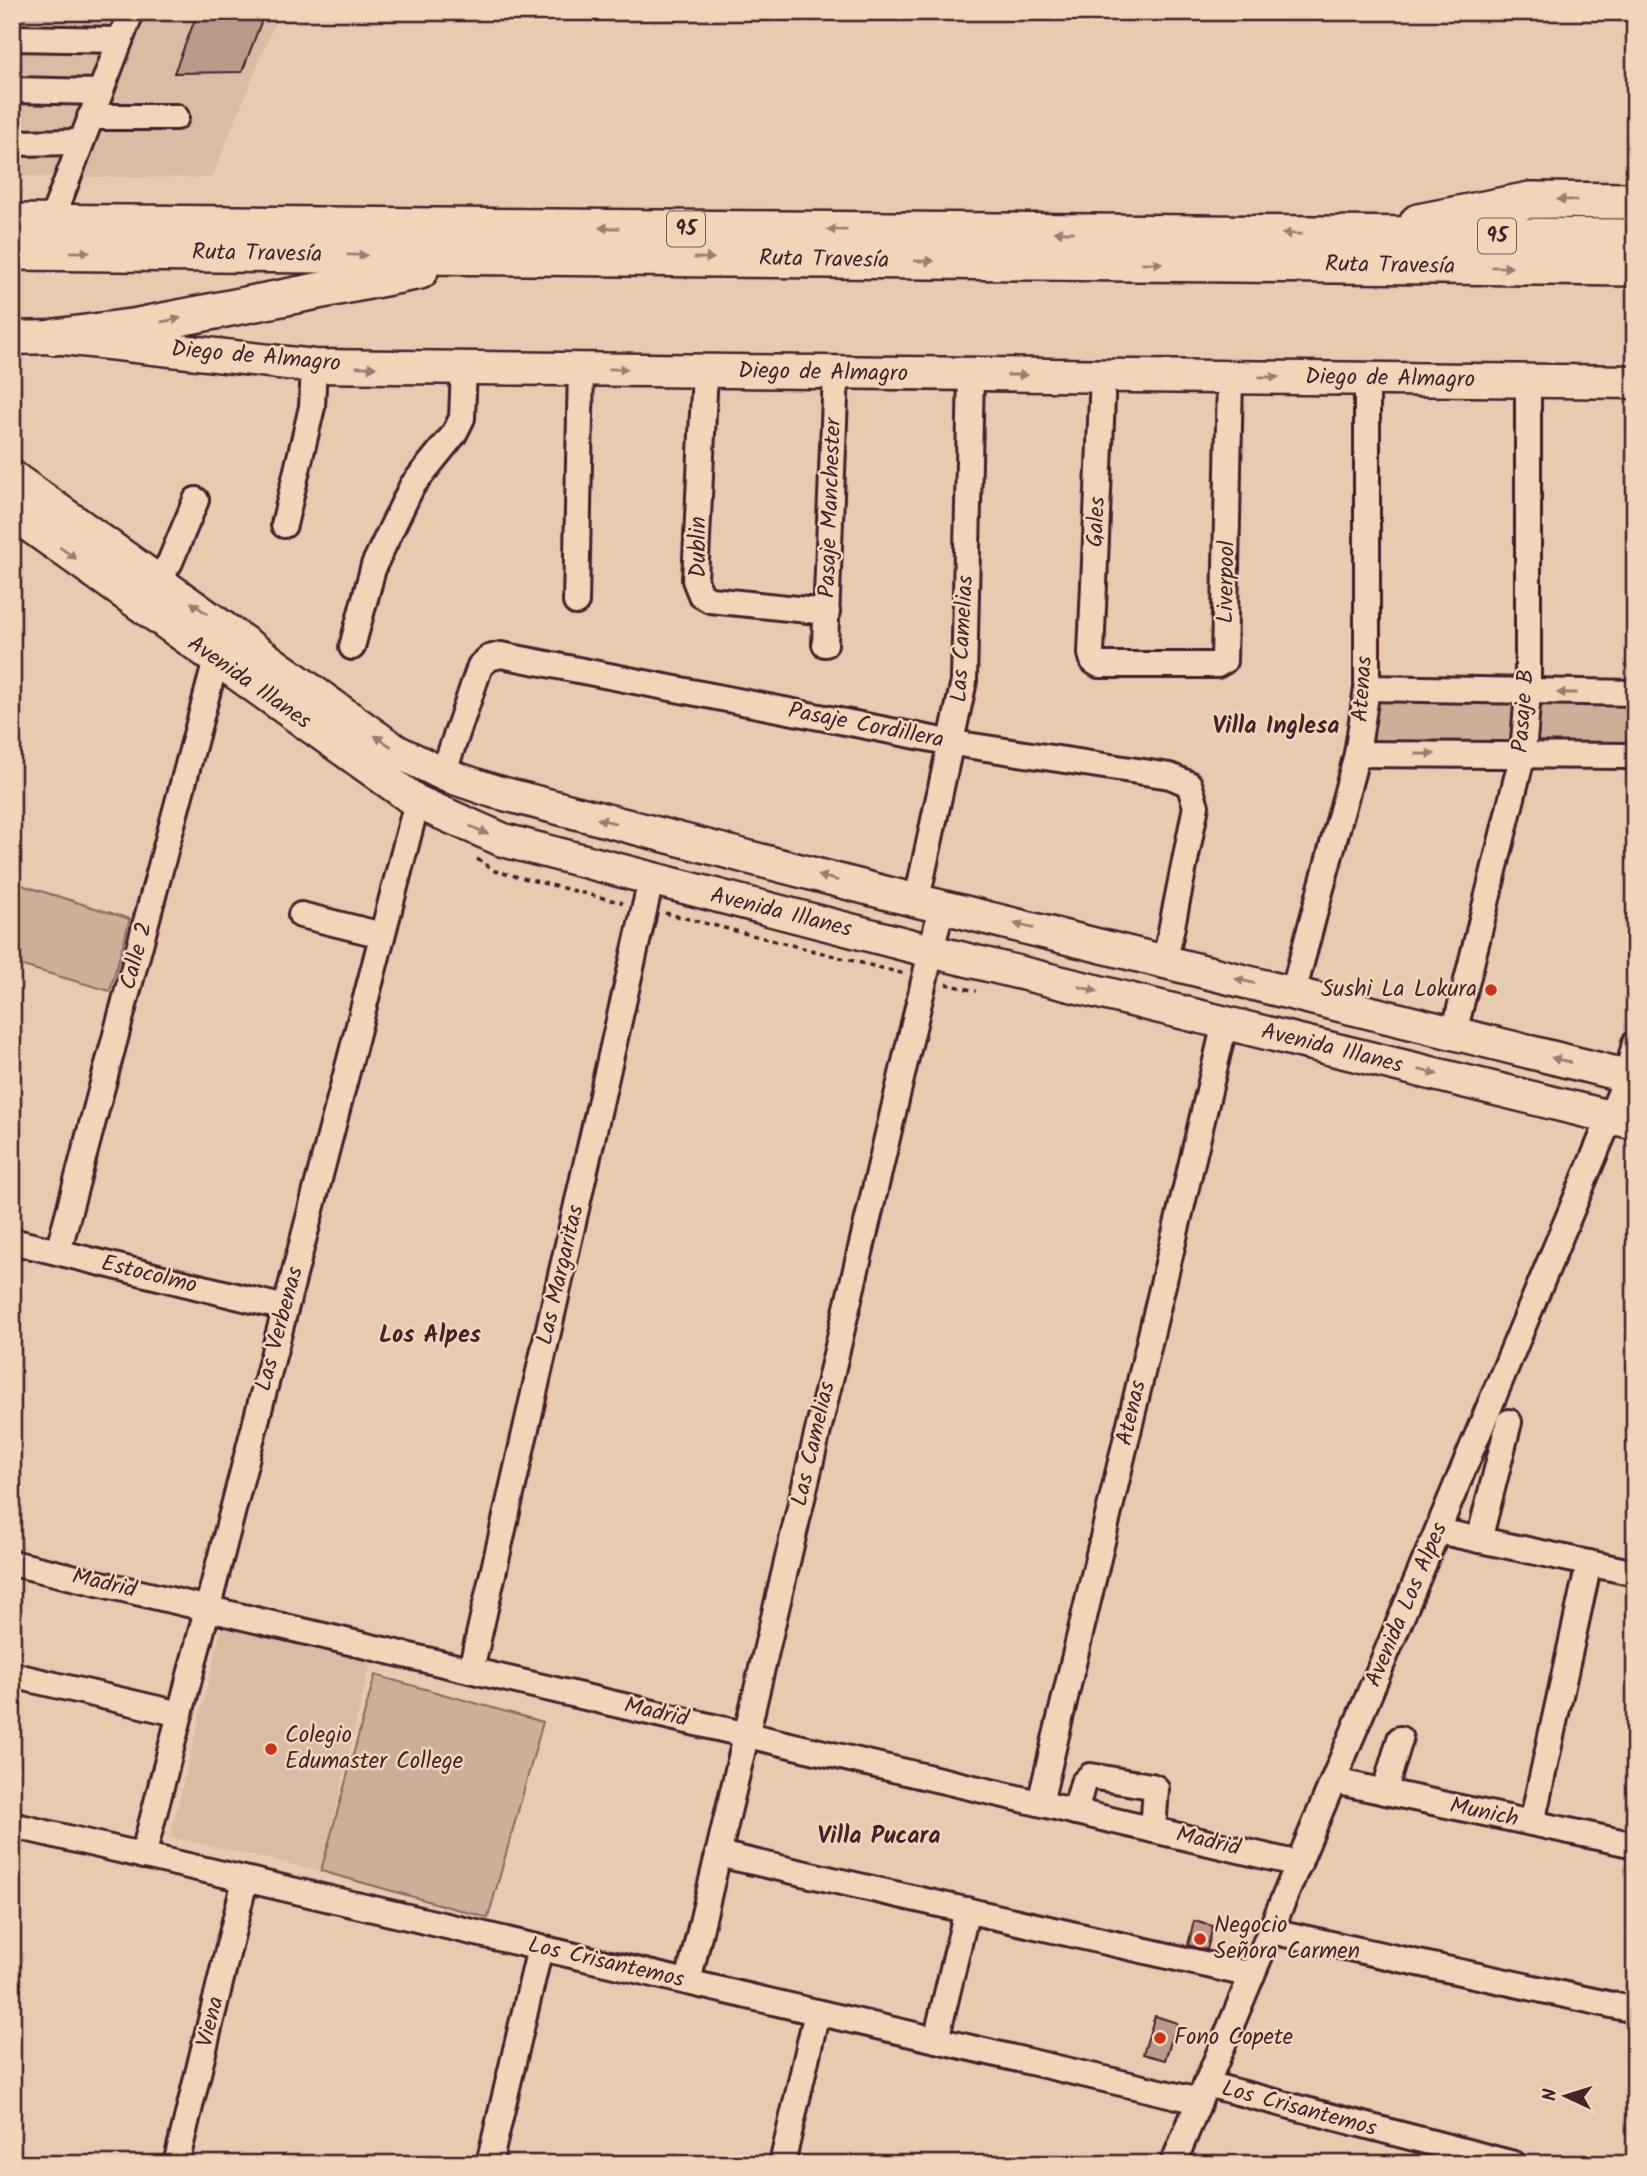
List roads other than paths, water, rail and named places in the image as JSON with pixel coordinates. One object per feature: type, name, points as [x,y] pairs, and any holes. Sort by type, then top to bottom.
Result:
[{"type":"highway","points":[[1360,235],[1505,203],[1635,201]]},
{"type":"highway","name":"Ruta Travesía","points":[[12,222],[1635,237]]},
{"type":"highway","name":"Ruta Travesía","points":[[12,252],[1635,268]]},
{"type":"highway","points":[[55,337],[138,326],[429,269],[514,256]]},
{"type":"main road","name":"Diego de Almagro","points":[[12,338],[55,337],[314,366],[1635,382]]},
{"type":"main road","name":"Avenida Illanes","points":[[12,477],[159,579],[376,737],[443,774],[493,791],[1631,1078]]},
{"type":"main road","name":"Avenida Illanes","points":[[12,513],[417,802],[503,840],[931,951],[1622,1120]]},
{"type":"street","points":[[51,222],[131,12]]},
{"type":"street","points":[[12,38],[120,40]]},
{"type":"street","points":[[12,90],[100,92]]},
{"type":"street","points":[[90,117],[176,117]]},
{"type":"street","points":[[12,142],[81,142]]},
{"type":"street","points":[[284,525],[312,407],[314,366]]},
{"type":"street","points":[[352,647],[374,565],[412,486],[454,434],[462,418],[464,368]]},
{"type":"street","points":[[576,602],[581,368]]},
{"type":"street","name":"Dublin","points":[[705,371],[695,580],[701,594],[710,600],[827,612]]},
{"type":"street","name":"Pasaje Manchester","points":[[825,644],[836,373]]},
{"type":"street","name":"Las Camelias","points":[[688,1982],[931,951],[929,902],[964,681],[971,374]]},
{"type":"street","name":"Gales","points":[[1099,665],[1093,662],[1091,654],[1103,375]]},
{"type":"street","name":"Liverpool","points":[[1099,665],[1217,665],[1224,661],[1230,377]]},
{"type":"street","name":"Atenas","points":[[1293,993],[1357,754],[1367,688],[1367,377]]},
{"type":"street","name":"Pasaje B","points":[[1454,1033],[1523,753],[1528,693],[1528,382]]},
{"type":"street","points":[[159,579],[170,562],[196,500]]},
{"type":"street","name":"Pasaje Cordillera","points":[[443,774],[480,666],[489,658],[501,655],[953,743],[1170,776],[1189,784],[1196,806],[1165,961]]},
{"type":"street","name":"Calle 2","points":[[58,1252],[216,660]]},
{"type":"street","points":[[1367,688],[1635,693]]},
{"type":"street","points":[[1357,754],[1523,753],[1635,757]]},
{"type":"street","name":"Las Verbenas","points":[[143,1856],[417,802]]},
{"type":"street","name":"Las Margaritas","points":[[471,1670],[652,880]]},
{"type":"street","points":[[301,915],[382,935]]},
{"type":"street","name":"Atenas","points":[[1040,1803],[1225,1023]]},
{"type":"street","name":"Avenida Los Alpes","points":[[1173,2164],[1438,1531],[1622,1120],[1635,1043]]},
{"type":"street","name":"Estocolmo","points":[[12,1241],[285,1308]]},
{"type":"street","points":[[1479,1540],[1509,1422]]},
{"type":"street","points":[[1438,1531],[1635,1573]]},
{"type":"street","name":"Madrid","points":[[12,1563],[1299,1864]]},
{"type":"street","points":[[1532,1823],[1589,1563]]},
{"type":"street","points":[[12,1675],[180,1714]]},
{"type":"street","points":[[1384,1791],[1400,1739]]},
{"type":"street","points":[[1075,1812],[1083,1783],[1090,1776],[1151,1786],[1156,1788],[1158,1796],[1153,1830]]},
{"type":"street","name":"Munich","points":[[1334,1781],[1635,1845]]},
{"type":"street","name":"Los Crisantemos","points":[[12,1825],[936,2040],[1202,2093],[1503,2163]]},
{"type":"street","points":[[718,1854],[1252,1975]]},
{"type":"street","name":"Viena","points":[[176,2164],[245,1880]]},
{"type":"street","points":[[936,2040],[967,1910]]},
{"type":"street","points":[[1270,1931],[1635,2010]]},
{"type":"street","points":[[489,2164],[540,1948]]},
{"type":"street","points":[[782,2164],[817,2012]]},
{"type":"place","name":"Sushi La Lokura","points":[[1491,990]]},
{"type":"place","name":"Colegio Edumaster College","points":[[271,1749]]},
{"type":"place","name":"Negocio Señora Carmen","points":[[1200,1939]]},
{"type":"place","name":"Fono Copete","points":[[1160,2038]]},
{"type":"district","name":"Villa Inglesa","points":[[1276,726]]},
{"type":"district","name":"Los Alpes","points":[[430,1335]]},
{"type":"district","name":"Villa Pucara","points":[[879,1836]]}]
